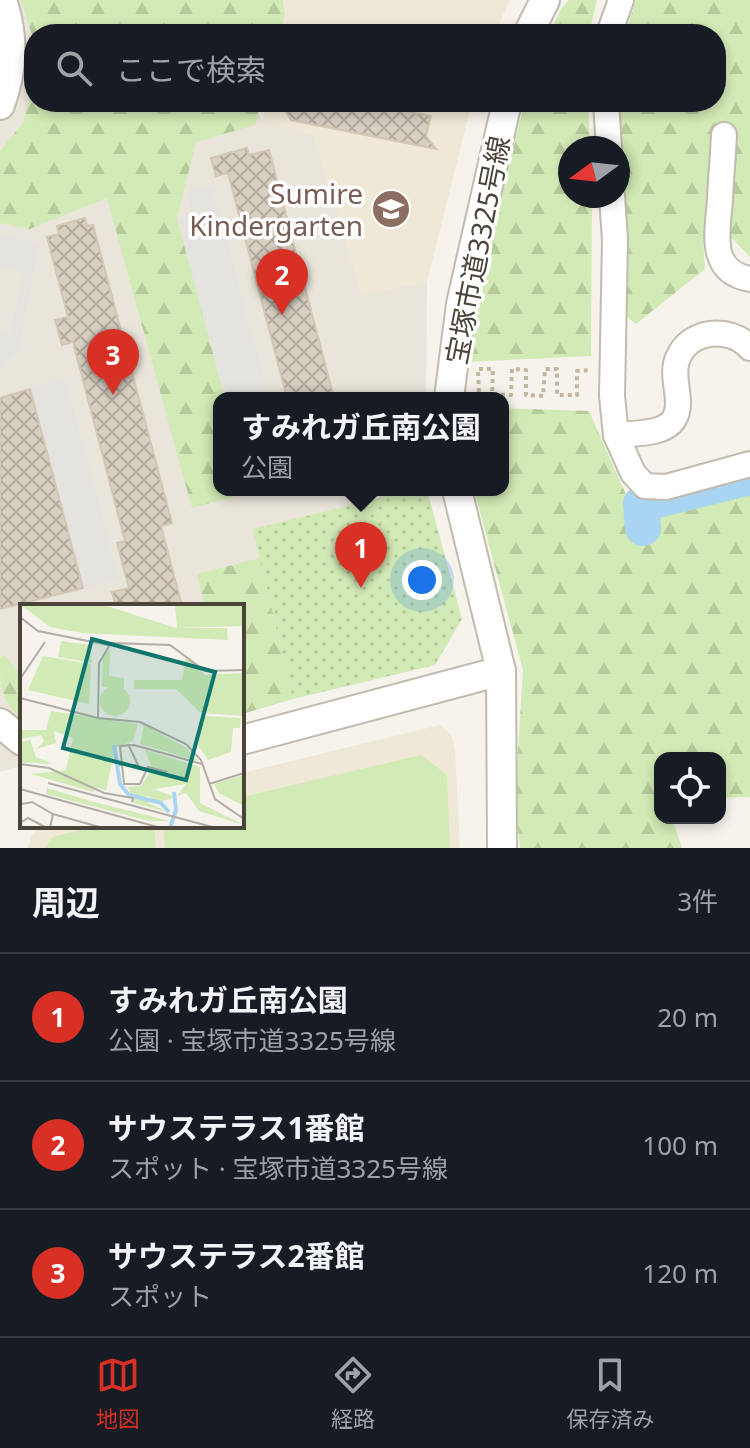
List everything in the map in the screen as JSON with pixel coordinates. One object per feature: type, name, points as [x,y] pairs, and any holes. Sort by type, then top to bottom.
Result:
[{"type":"street","points":[[0,105],[8,85],[11,64],[10,35],[2,0]]},
{"type":"street","points":[[533,24],[545,0]]},
{"type":"street","points":[[613,24],[621,0]]},
{"type":"street","name":"宝塚市道3325号線","points":[[450,392],[461,304],[505,112]]},
{"type":"street","points":[[607,112],[608,136]]},
{"type":"street","points":[[724,135],[715,236],[726,266],[740,277],[750,279]]},
{"type":"street","points":[[613,208],[612,396],[616,435],[633,473],[645,486],[666,487],[750,464]]},
{"type":"street","points":[[616,435],[660,430],[673,421],[678,410],[674,369],[686,343],[699,336],[714,334],[731,336],[745,342],[750,348]]},
{"type":"street","points":[[458,496],[501,671],[502,848]]},
{"type":"street","points":[[244,739],[501,671]]},
{"type":"street","points":[[0,723],[20,739]]},
{"type":"path","points":[[479,392],[478,369],[493,369],[492,392]]},
{"type":"path","points":[[509,395],[512,369],[526,370],[526,395],[543,396],[545,369],[557,369],[557,395],[577,395],[577,371],[592,370],[591,383]]},
{"type":"shaded area","points":[[0,0],[170,0],[74,24],[24,24],[24,112],[257,112],[263,120],[314,135],[362,294],[427,282],[426,392],[213,392],[213,496],[388,496],[254,529],[293,699],[244,711],[244,604],[20,604],[20,767],[0,772]]},
{"type":"shaded area","points":[[283,0],[510,0],[499,24],[283,24]]},
{"type":"shaded area","name":"Sumire Kindergarten","points":[[265,112],[470,112],[427,282],[362,295],[314,136],[263,120]]},
{"type":"shaded area","points":[[212,186],[267,392],[223,392],[177,218],[192,214],[187,193]]},
{"type":"shaded area","points":[[0,235],[39,243],[18,351],[0,371],[0,333],[10,335],[24,272],[0,267]]},
{"type":"shaded area","points":[[65,379],[119,579],[83,588],[30,389]]},
{"type":"shaded area","points":[[440,725],[452,736],[455,749],[460,848],[28,848],[38,828],[244,828],[244,773]]},
{"type":"green space","points":[[21,0],[283,0],[285,16],[283,24],[29,24]]},
{"type":"green space","points":[[569,0],[597,0],[591,24],[554,24]]},
{"type":"green space","points":[[636,0],[750,0],[750,257],[732,238],[703,239],[705,269],[636,324],[626,316],[622,208],[630,208],[630,136],[620,136],[619,112],[726,112],[726,24],[628,24]]},
{"type":"green space","points":[[26,112],[258,112],[255,125],[196,142],[177,218],[223,392],[213,392],[213,496],[236,496],[192,508],[107,198],[30,229],[0,223],[0,151],[23,123]]},
{"type":"green space","points":[[522,112],[588,112],[589,136],[558,136],[558,208],[592,208],[591,356],[467,362]]},
{"type":"green space","points":[[509,408],[589,411],[627,497],[665,510],[747,490],[750,493],[750,797],[726,798],[726,752],[654,752],[654,824],[674,824],[682,848],[520,848],[515,799],[523,670],[476,496],[509,496]]},
{"type":"green space","points":[[388,496],[429,496],[462,619],[435,665],[293,699],[253,529]]},
{"type":"green space","points":[[260,558],[293,699],[244,713],[244,604],[204,604],[197,574]]},
{"type":"green space","points":[[5,655],[20,674],[20,718],[5,699],[0,657]]},
{"type":"green space","points":[[421,755],[447,775],[450,848],[165,848],[163,828],[244,828],[244,797]]},
{"type":"green space","points":[[89,828],[154,828],[156,848],[45,848],[53,837]]},
{"type":"building","points":[[286,112],[410,112],[431,116],[426,136],[436,149],[291,120]]},
{"type":"building","points":[[247,148],[249,155],[269,150],[332,392],[285,392],[228,173],[216,176],[211,158]]},
{"type":"building","points":[[85,218],[87,226],[93,225],[172,523],[161,526],[181,604],[115,604],[112,592],[129,588],[117,543],[125,541],[73,342],[62,345],[55,320],[68,317],[47,237],[59,234],[57,226]]},
{"type":"building","points":[[30,389],[83,588],[0,609],[0,398]]},
{"type":"waterway","points":[[643,528],[641,504],[750,477]]},
{"type":"place","name":"Sumire Kindergarten","points":[[391,209]]},
{"type":"place","name":"サウステラス1番館","points":[[282,315]]},
{"type":"place","name":"サウステラス2番館","points":[[113,395]]},
{"type":"place","name":"すみれガ丘南公園","points":[[361,588]]}]
